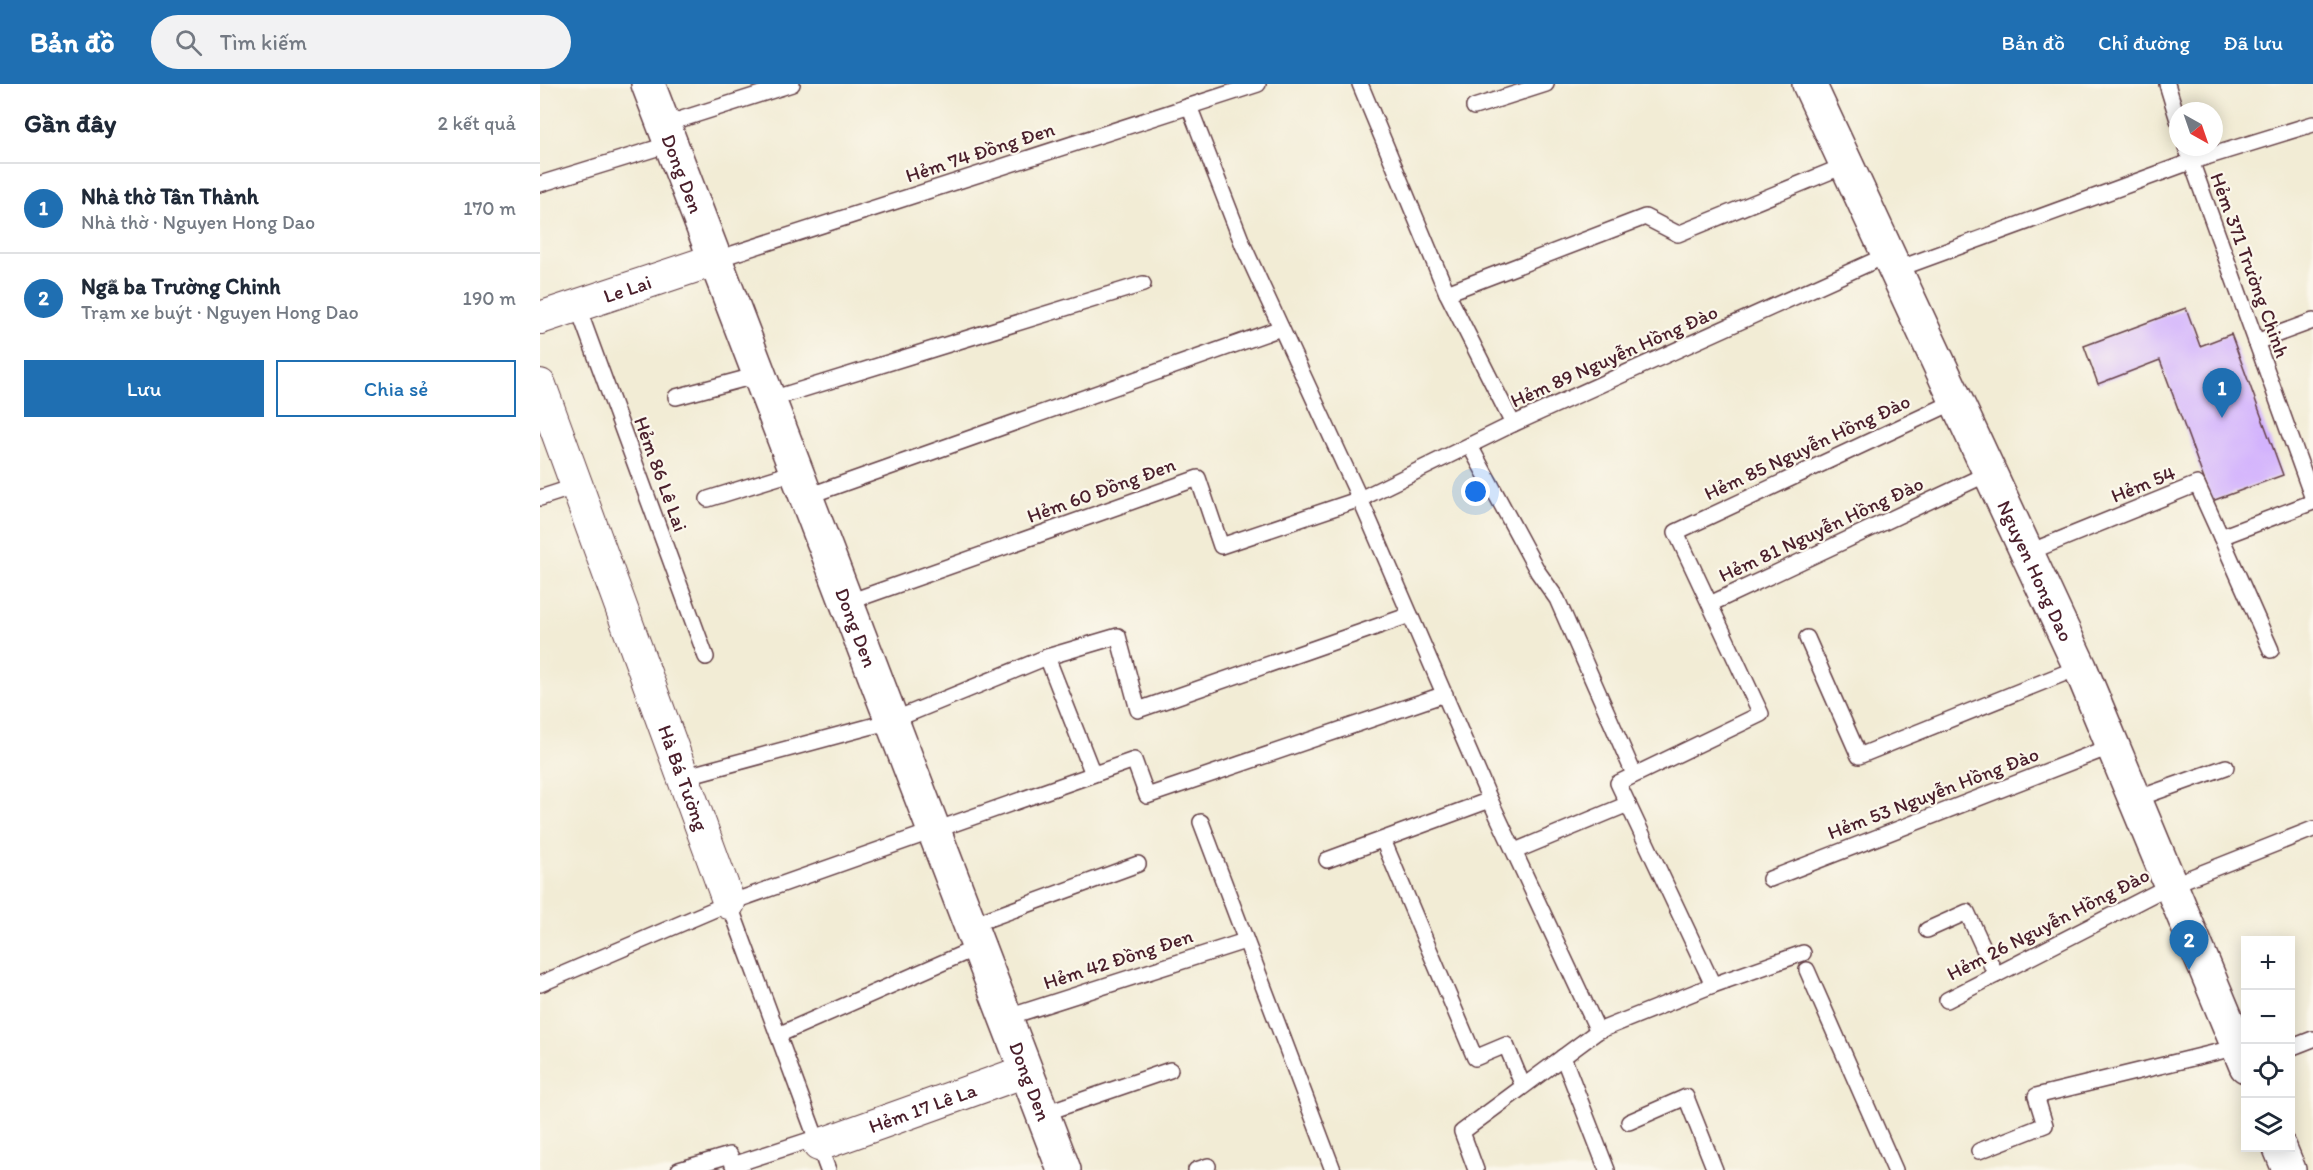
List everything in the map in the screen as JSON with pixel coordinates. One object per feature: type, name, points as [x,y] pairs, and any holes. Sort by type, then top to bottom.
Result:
[{"type":"street","name":"Dong Den","points":[[648,84],[1064,1170]]},
{"type":"street","name":"Nguyen Hong Dao","points":[[1809,84],[2080,667],[2133,800],[2241,1056]]},
{"type":"street","name":"Le Lai","points":[[540,318],[714,260]]},
{"type":"street","name":"Hà Bá Tường","points":[[540,385],[729,903]]},
{"type":"street","name":"Hẻm 17 Lê La","points":[[821,1151],[1026,1071]]},
{"type":"street","points":[[2282,1152],[2289,1170]]},
{"type":"lane","points":[[540,184],[792,84]]},
{"type":"lane","name":"Hẻm 74 Đồng Đen","points":[[714,260],[1258,84]]},
{"type":"lane","points":[[1360,84],[1447,293],[1513,424]]},
{"type":"lane","points":[[1474,107],[1546,84]]},
{"type":"lane","points":[[2167,84],[2172,102]]},
{"type":"lane","points":[[1189,106],[1242,245],[1360,499],[1490,800],[1598,1031]]},
{"type":"lane","name":"Hẻm 89 Nguyễn Hồng Đào","points":[[2223,146],[2313,124]]},
{"type":"lane","name":"Hẻm 89 Nguyễn Hồng Đào","points":[[1360,499],[1513,424],[1891,262],[2182,156]]},
{"type":"lane","name":"Hẻm 371 Trường Chinh","points":[[2189,156],[2256,342],[2306,457],[2313,500]]},
{"type":"lane","points":[[1447,293],[1645,217],[1678,234],[1846,165]]},
{"type":"lane","points":[[676,397],[763,387],[1143,284]]},
{"type":"lane","name":"Hẻm 86 Lê Lai","points":[[577,305],[706,657]]},
{"type":"lane","points":[[2256,342],[2313,321]]},
{"type":"lane","points":[[708,499],[800,484],[1281,328]]},
{"type":"lane","name":"Hẻm 85 Nguyễn Hồng Đào","points":[[1676,531],[1956,400]]},
{"type":"lane","points":[[1470,446],[1538,572],[1557,599],[1634,774]]},
{"type":"lane","name":"Hẻm 81 Nguyễn Hồng Đào","points":[[1676,531],[1710,604],[1989,473]]},
{"type":"lane","name":"Hẻm 60 Đồng Đen","points":[[846,603],[1198,478],[1221,546],[1360,499]]},
{"type":"lane","name":"Hẻm 54","points":[[2027,553],[2197,484],[2221,537]]},
{"type":"lane","points":[[540,498],[577,486]]},
{"type":"lane","points":[[2271,650],[2221,537],[2313,500]]},
{"type":"lane","points":[[1710,604],[1761,714],[1618,783],[1713,985]]},
{"type":"lane","points":[[683,777],[891,722],[1047,657],[1119,636],[1138,710],[1410,615]]},
{"type":"lane","points":[[1807,638],[1859,756],[2080,667]]},
{"type":"lane","points":[[1047,657],[1093,774]]},
{"type":"lane","points":[[540,984],[729,903],[1134,760],[1147,796],[1445,694]]},
{"type":"lane","name":"Hẻm 53 Nguyễn Hồng Đào","points":[[1770,879],[2112,746]]},
{"type":"lane","points":[[2133,800],[2226,767]]},
{"type":"lane","points":[[1327,860],[1490,800]]},
{"type":"lane","points":[[1515,851],[1628,804]]},
{"type":"lane","points":[[1201,822],[1334,1170]]},
{"type":"lane","name":"Hẻm 26 Nguyễn Hồng Đào","points":[[1947,1000],[2169,886],[2313,829]]},
{"type":"lane","points":[[1383,840],[1475,1058],[1506,1045],[1523,1086]]},
{"type":"lane","points":[[778,1035],[974,936],[1138,864]]},
{"type":"lane","name":"Hà Bá Tường","points":[[729,903],[821,1151]]},
{"type":"lane","points":[[1927,930],[1968,912],[1996,975]]},
{"type":"lane","name":"Hẻm 42 Đồng Đen","points":[[1005,1018],[1245,941]]},
{"type":"lane","points":[[1476,1170],[1462,1132],[1598,1031],[1713,985],[1803,953]]},
{"type":"lane","points":[[1807,970],[1895,1170]]},
{"type":"lane","points":[[2295,1046],[2313,1039]]},
{"type":"lane","points":[[1563,1057],[1607,1170]]},
{"type":"lane","points":[[1979,1151],[2045,1125],[2036,1096],[2241,1061]]},
{"type":"lane","points":[[1042,1114],[1170,1070]]},
{"type":"lane","points":[[1629,1122],[1686,1097],[1715,1170]]},
{"type":"lane","points":[[679,1170],[730,1155],[734,1167],[821,1151]]},
{"type":"building","points":[[2186,308],[2200,346],[2231,334],[2283,475],[2212,501],[2160,360],[2098,384],[2084,346]]},
{"type":"place","name":"Nhà thờ Tân Thành","points":[[2222,418]]},
{"type":"place","name":"Ngã ba Trường Chinh","points":[[2189,970]]}]
